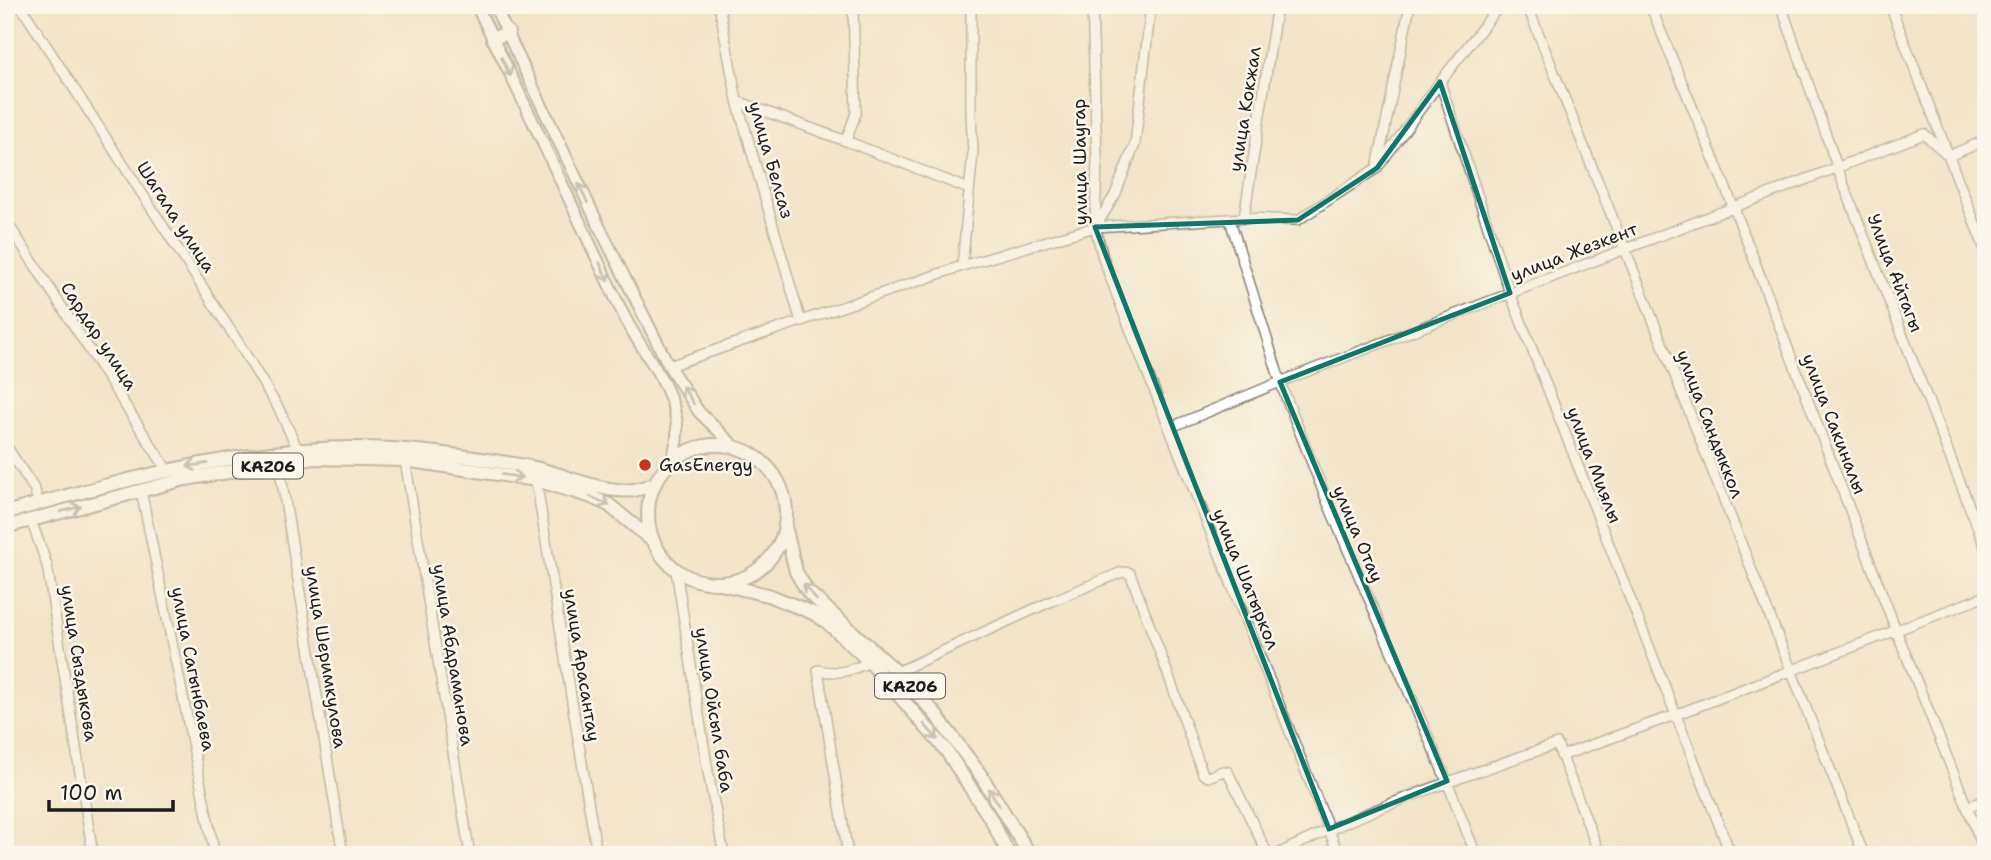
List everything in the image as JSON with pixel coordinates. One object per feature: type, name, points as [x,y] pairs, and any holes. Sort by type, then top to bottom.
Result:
[{"type":"highway","points":[[493,39],[508,32]]},
{"type":"highway","name":"KАZ06","points":[[1009,855],[992,821],[946,750],[870,662],[827,622],[813,613],[768,595],[697,581],[676,570],[662,557],[653,541],[648,522],[648,502],[654,484],[673,460],[701,446],[733,445],[753,454],[770,467],[782,486],[787,507],[786,528],[796,572],[808,593],[897,672],[933,711],[972,764],[1030,855]]},
{"type":"highway","name":"KАZ06","points":[[5,513],[167,470],[298,450],[348,447],[442,454],[533,467],[598,486],[618,489],[634,489],[654,484]]},
{"type":"highway","name":"KАZ06","points":[[5,527],[185,479],[314,458],[405,460],[536,480],[609,505],[653,541]]},
{"type":"highway","points":[[721,584],[744,579],[763,567],[778,550],[786,528]]},
{"type":"main road","points":[[477,5],[625,317],[667,390],[676,417],[678,435],[673,460]]},
{"type":"main road","points":[[494,5],[669,366],[699,412],[733,445]]},
{"type":"street","name":"Шагала улица","points":[[19,5],[238,342],[280,411],[298,450]]},
{"type":"street","name":"улица Белсаз","points":[[719,5],[737,101],[801,322]]},
{"type":"street","points":[[846,141],[856,113],[853,5]]},
{"type":"street","points":[[962,266],[973,152],[971,5]]},
{"type":"street","name":"улица Шаугар","points":[[1092,5],[1097,157],[1095,227],[1103,258],[1124,314]]},
{"type":"street","points":[[1095,227],[1115,195],[1135,144],[1151,5]]},
{"type":"street","name":"улица Кокжал","points":[[1244,218],[1277,5]]},
{"type":"street","points":[[1377,168],[1410,5]]},
{"type":"street","points":[[669,366],[962,266],[1095,227],[1244,218],[1298,220],[1377,168],[1500,5]]},
{"type":"street","name":"улица Сандыккол","points":[[1527,5],[1864,855]]},
{"type":"street","name":"улица Сакиналы","points":[[1650,5],[1734,207],[1896,631],[1986,854]]},
{"type":"street","name":"Улица Айтагы","points":[[1781,5],[1838,168],[1986,549]]},
{"type":"street","points":[[1890,5],[1986,252]]},
{"type":"street","name":"улица Миялы","points":[[1440,82],[1510,293],[1731,855]]},
{"type":"street","points":[[737,101],[969,189]]},
{"type":"street","name":"улица Жезкент","points":[[1169,428],[1280,382],[1924,134],[1949,156]]},
{"type":"street","points":[[1949,156],[1986,140]]},
{"type":"street","name":"Сардар улица","points":[[5,219],[167,470]]},
{"type":"street","name":"улица Отау","points":[[1230,220],[1280,382],[1341,536],[1447,781],[1476,855]]},
{"type":"street","name":"улица Шатыркол","points":[[1124,314],[1339,855]]},
{"type":"street","points":[[5,444],[35,490],[38,504]]},
{"type":"street","name":"улица Абдраманова","points":[[405,460],[470,855]]},
{"type":"street","name":"улица Шеримкулова","points":[[279,464],[342,855]]},
{"type":"street","name":"улица Арасантау","points":[[536,480],[597,855]]},
{"type":"street","name":"улица Сагынбаева","points":[[141,490],[215,855]]},
{"type":"street","name":"улица Сыздыкова","points":[[31,520],[47,565],[93,855]]},
{"type":"street","name":"улица Ойсыл баба","points":[[676,570],[724,855]]},
{"type":"street","points":[[897,672],[1052,601],[1122,572],[1130,573],[1203,774],[1208,777],[1223,771],[1228,772],[1268,855]]},
{"type":"street","points":[[1562,756],[1986,596]]},
{"type":"street","points":[[848,855],[818,670],[834,674],[870,662]]},
{"type":"street","points":[[1276,855],[1329,829],[1447,781],[1557,744],[1600,855]]},
{"type":"street","points":[[1967,807],[1986,800]]},
{"type":"highlighted area","points":[[1440,82],[1510,293],[1280,382],[1447,781],[1329,829],[1095,227],[1298,220],[1377,168]]},
{"type":"place","name":"GasEnergy","points":[[645,465]]}]
